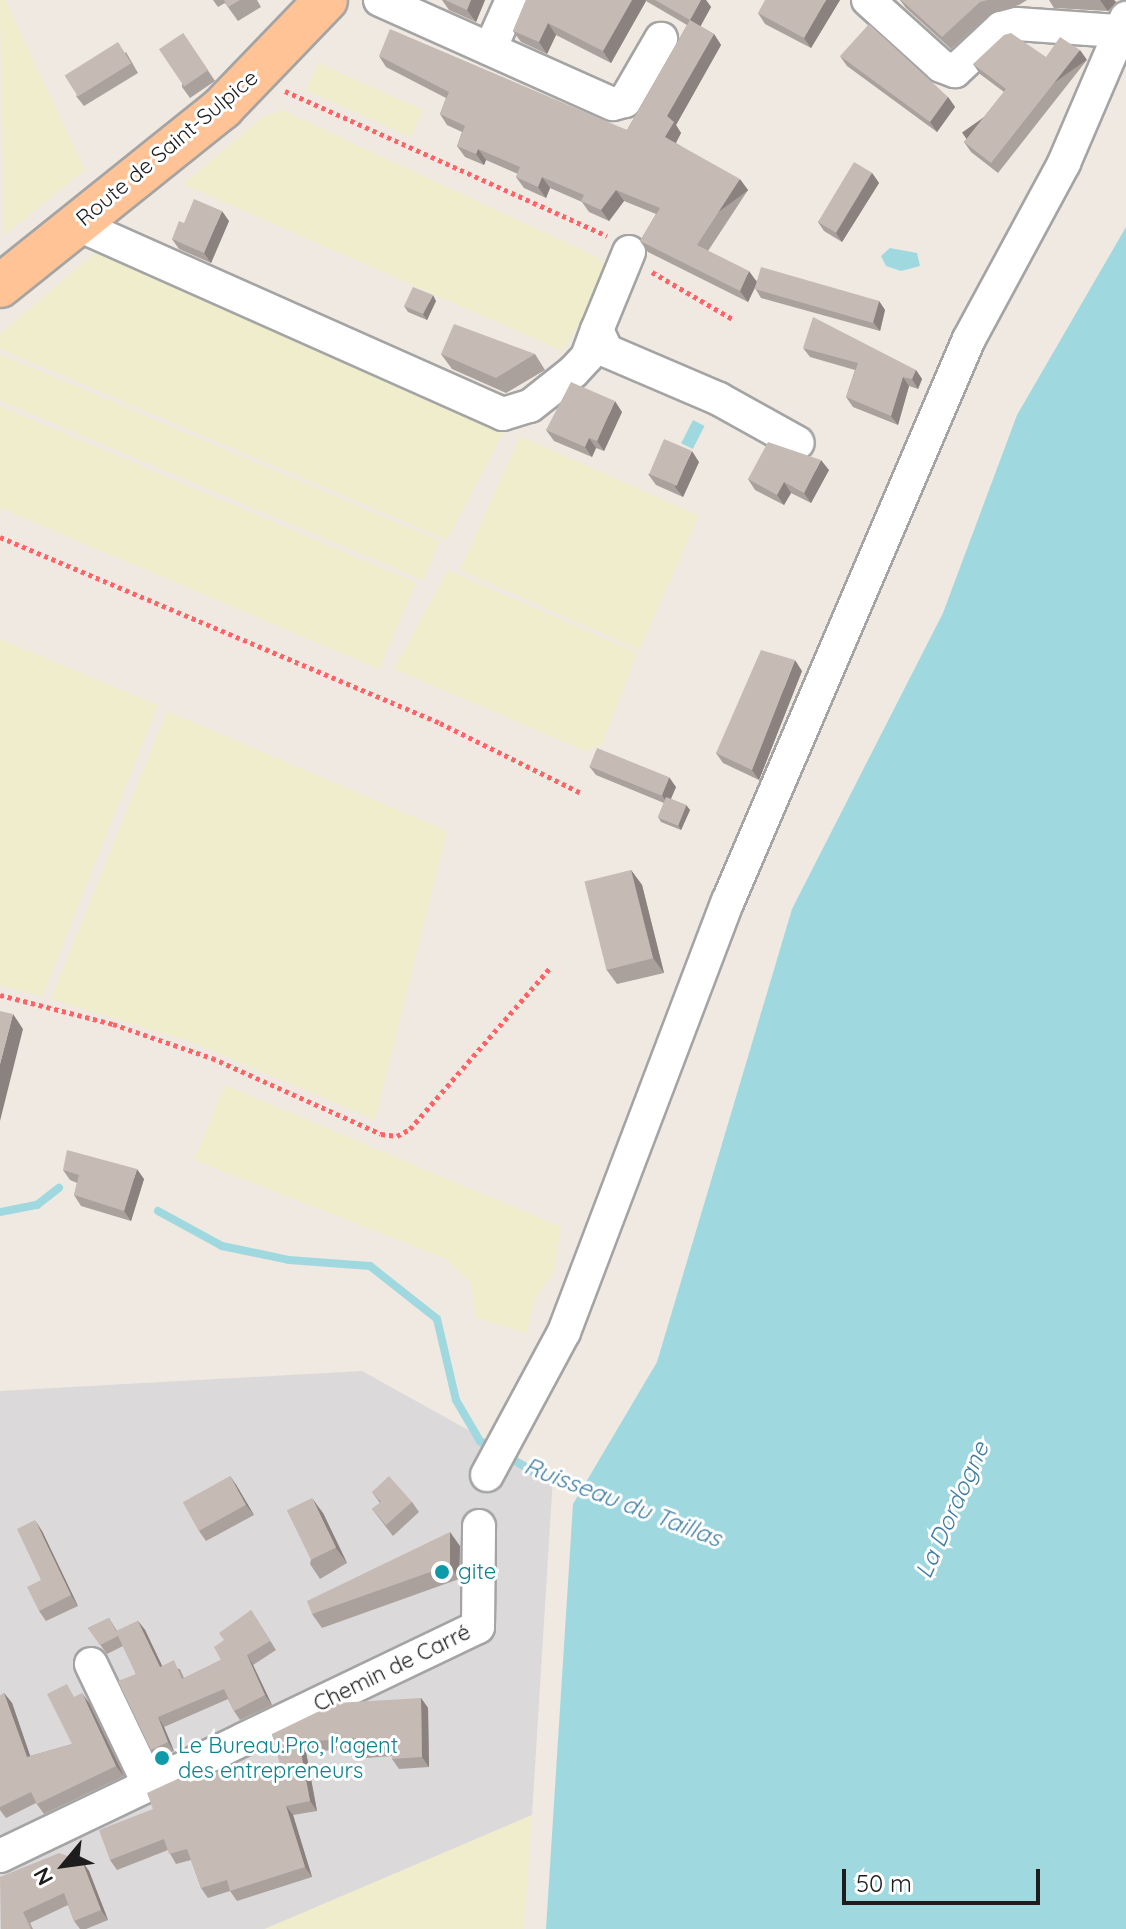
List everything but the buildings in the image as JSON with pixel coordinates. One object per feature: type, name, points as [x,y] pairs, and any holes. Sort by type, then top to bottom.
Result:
[{"type":"main road","name":"Route de Saint-Sulpice","points":[[0,286],[254,77],[326,0]]},
{"type":"street","points":[[380,0],[613,104],[625,101],[661,39]]},
{"type":"street","points":[[490,49],[512,0]]},
{"type":"street","points":[[494,1462],[564,1332],[728,901],[969,339],[1064,163],[1102,79],[1122,25],[1017,24],[1001,28],[955,71],[941,66],[868,0]]},
{"type":"street","points":[[76,224],[503,414],[530,406],[587,357],[629,252]]},
{"type":"street","points":[[597,330],[607,351],[719,399],[798,443]]},
{"type":"street","name":"Chemin de Carré","points":[[0,1856],[478,1627],[479,1526]]},
{"type":"street","points":[[91,1664],[149,1785]]},
{"type":"path","points":[[254,77],[618,241],[644,268],[734,320]]},
{"type":"path","points":[[0,537],[440,723],[581,793]]},
{"type":"path","points":[[0,995],[113,1024],[212,1058],[381,1134],[397,1136],[410,1129],[550,968]]},
{"type":"shaded area","points":[[0,0],[5,0],[85,170],[4,235]]},
{"type":"shaded area","points":[[318,63],[423,110],[411,137],[306,90]]},
{"type":"shaded area","points":[[282,110],[599,258],[610,274],[562,351],[183,184],[263,117]]},
{"type":"shaded area","points":[[95,253],[506,428],[447,540],[0,349],[0,334]]},
{"type":"shaded area","points":[[0,354],[440,541],[423,580],[0,401]]},
{"type":"shaded area","points":[[0,406],[416,583],[379,669],[0,508]]},
{"type":"shaded area","points":[[520,436],[699,516],[639,650],[460,570]]},
{"type":"shaded area","points":[[448,570],[637,653],[602,745],[585,751],[394,669]]},
{"type":"shaded area","points":[[0,639],[158,705],[42,997],[0,985]]},
{"type":"shaded area","points":[[167,711],[447,831],[375,1120],[194,1043],[51,999]]},
{"type":"shaded area","points":[[225,1085],[561,1227],[554,1272],[534,1300],[527,1333],[476,1318],[471,1283],[446,1259],[194,1160]]},
{"type":"shaded area","points":[[362,1371],[553,1477],[532,1815],[265,1929],[0,1929],[0,1391]]},
{"type":"shaded area","points":[[532,1815],[524,1929],[265,1929]]},
{"type":"water","name":"La Dordogne","points":[[1126,227],[1126,1929],[546,1929],[573,1504],[657,1362],[792,909],[943,613],[1017,415]]},
{"type":"water","points":[[890,248],[917,253],[920,266],[901,271],[886,266],[881,256]]},
{"type":"water","points":[[693,420],[705,426],[693,449],[681,443]]},
{"type":"waterway","name":"Ruisseau du Taillas","points":[[0,1212],[37,1205],[59,1188]]},
{"type":"waterway","name":"Ruisseau du Taillas","points":[[158,1211],[222,1246],[289,1260],[370,1266],[437,1319],[456,1400],[480,1441],[494,1449]]},
{"type":"waterway","name":"Ruisseau du Taillas","points":[[506,1456],[545,1478],[588,1493]]},
{"type":"place","name":"gite","points":[[442,1572]]},
{"type":"place","name":"Le Bureau.Pro, l'agent des entrepreneurs","points":[[162,1758]]}]
